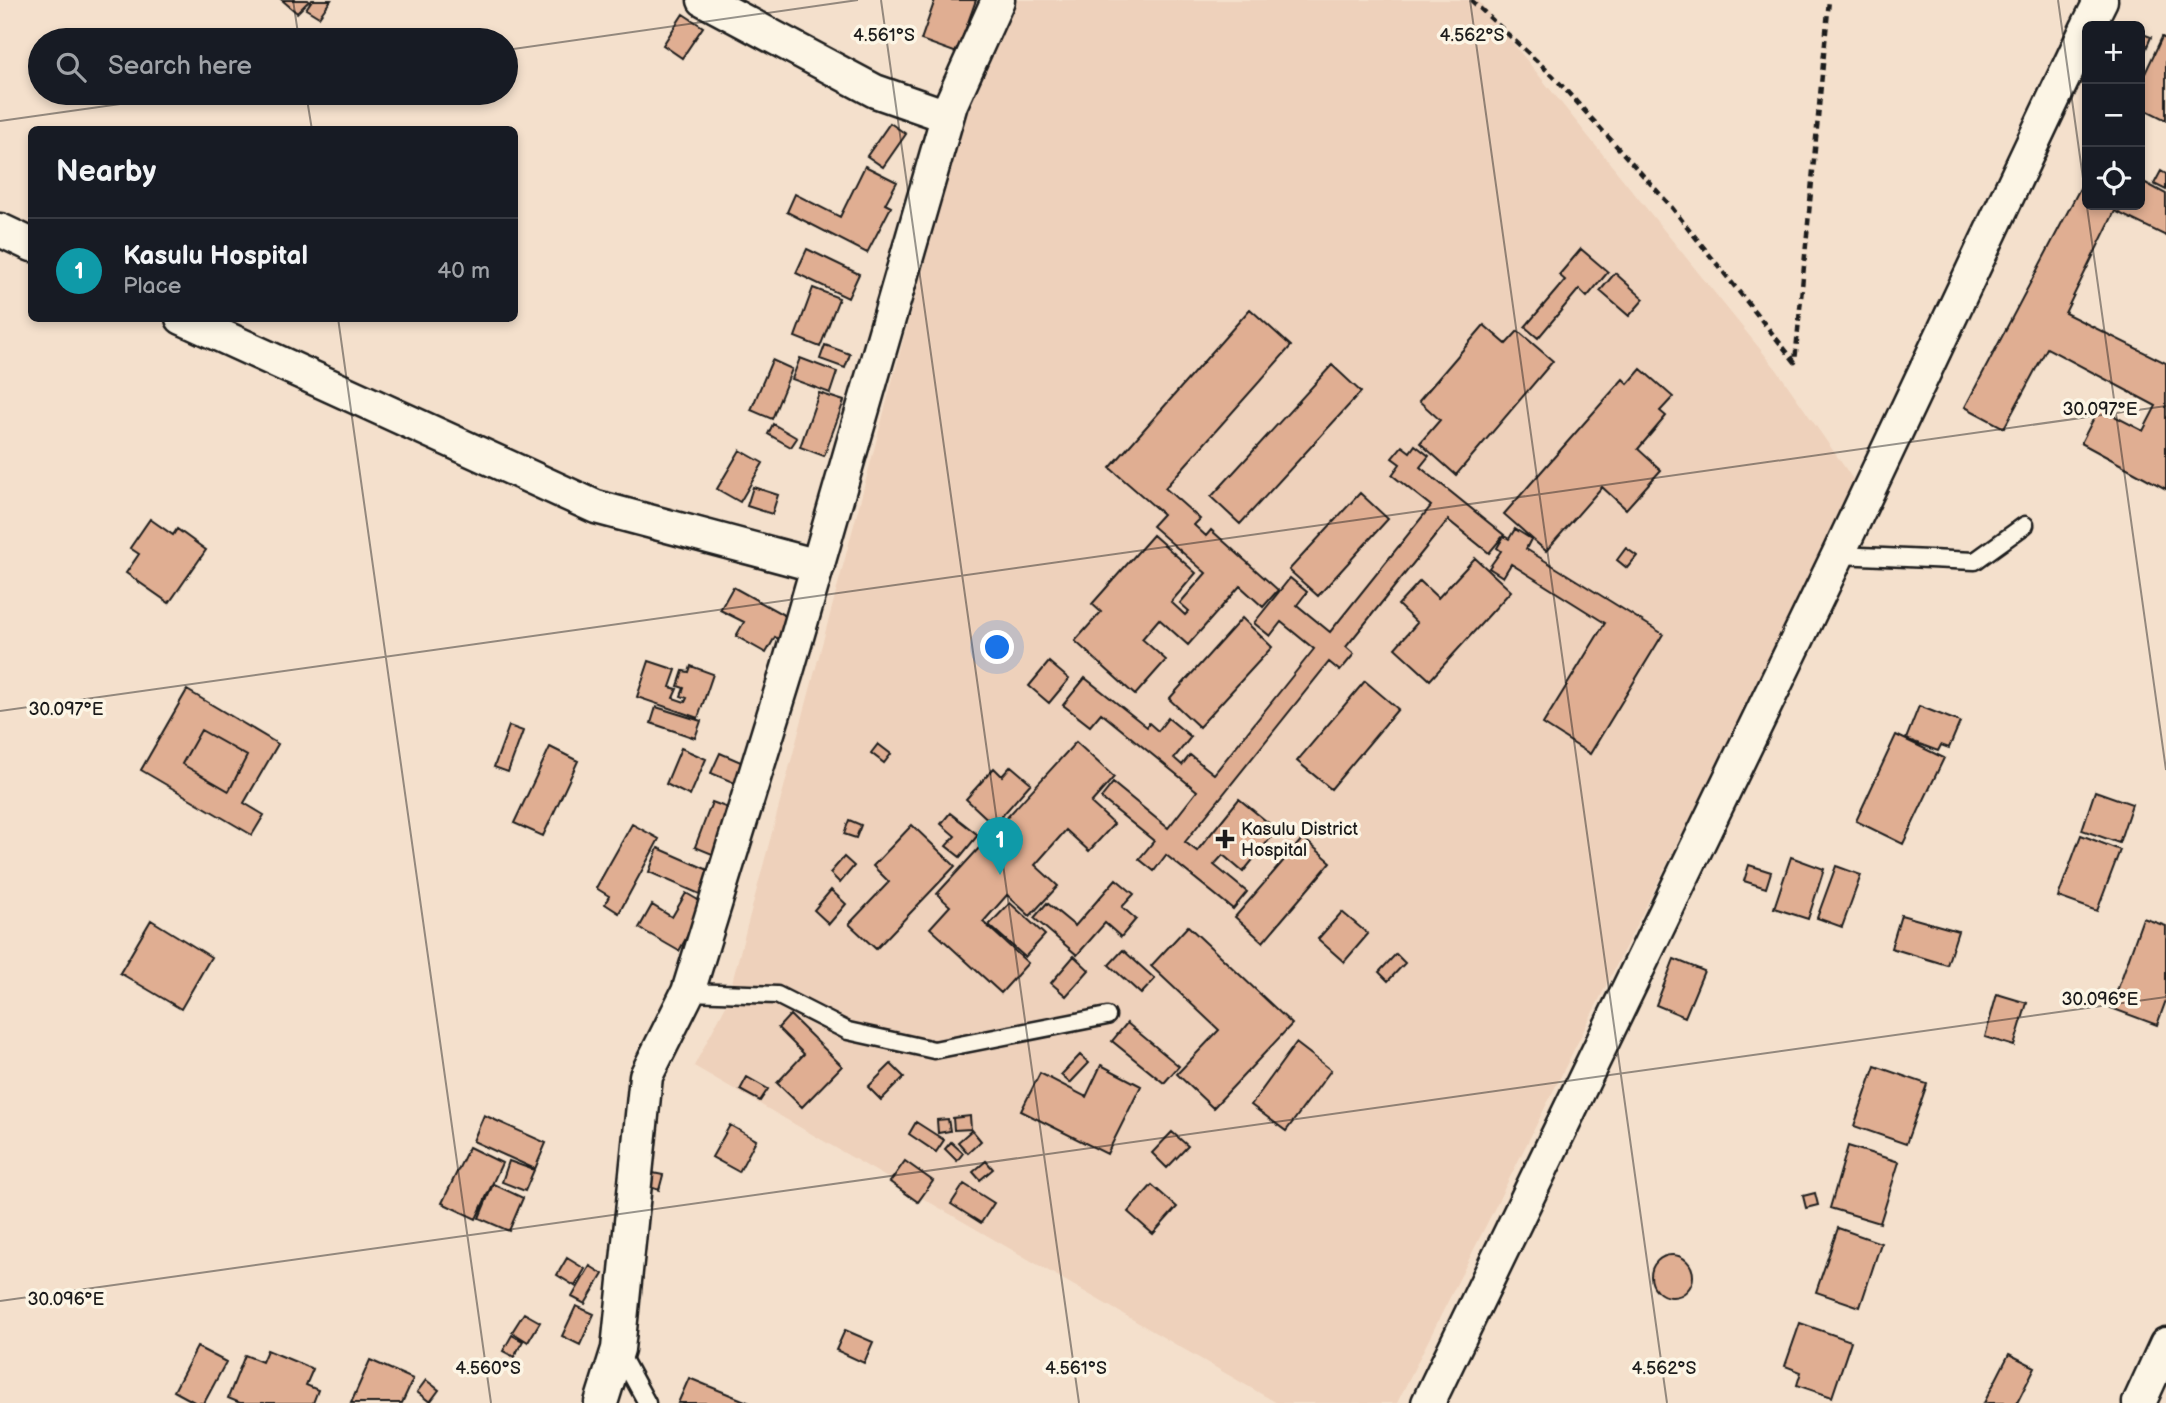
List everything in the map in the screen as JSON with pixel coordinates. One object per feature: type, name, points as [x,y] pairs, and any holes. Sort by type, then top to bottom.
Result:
[{"type":"street","points":[[704,0],[876,91],[947,116]]},
{"type":"street","points":[[601,1403],[618,1349],[646,1076],[688,992],[818,566],[947,116],[998,0]]},
{"type":"street","points":[[2091,21],[2101,0]]},
{"type":"street","points":[[1428,1403],[1838,555],[2082,40]]},
{"type":"street","points":[[0,230],[28,243]]},
{"type":"street","points":[[191,322],[596,507],[818,566]]},
{"type":"street","points":[[2139,1403],[2166,1344]]},
{"type":"lane","points":[[1838,555],[1975,561],[2025,526]]},
{"type":"lane","points":[[688,992],[777,995],[848,1031],[934,1050],[1107,1016]]},
{"type":"lane","points":[[618,1349],[647,1403]]},
{"type":"path","points":[[1471,0],[1553,76],[1670,204],[1795,362],[1829,0]]},
{"type":"shaded area","name":"Kasulu District Hospital","points":[[1009,0],[1478,0],[1777,370],[1857,485],[1397,1403],[1277,1403],[694,1066],[726,1005],[965,108]]},
{"type":"building","points":[[282,0],[308,0],[309,1],[297,13]]},
{"type":"building","points":[[312,0],[331,0],[319,17],[306,9]]},
{"type":"building","points":[[935,0],[976,0],[957,53],[921,40]]},
{"type":"building","points":[[683,14],[703,27],[682,58],[663,45]]},
{"type":"building","points":[[2145,35],[2151,37],[2145,51]]},
{"type":"building","points":[[2162,37],[2166,39],[2166,120],[2145,110],[2145,73]]},
{"type":"building","points":[[890,123],[906,134],[883,167],[867,156]]},
{"type":"building","points":[[865,166],[897,182],[885,204],[891,207],[867,253],[787,212],[795,194],[840,217]]},
{"type":"building","points":[[2161,171],[2166,174],[2166,190],[2154,184]]},
{"type":"building","points":[[2145,183],[2166,194],[2166,236],[2115,211],[2065,313],[2166,363],[2166,489],[2081,443],[2099,408],[2143,431],[2156,406],[2047,348],[2004,428],[1965,407],[2082,185],[2082,210],[2145,210]]},
{"type":"building","points":[[807,249],[859,274],[848,298],[796,273]]},
{"type":"building","points":[[1581,249],[1608,272],[1587,297],[1579,289],[1538,338],[1525,327],[1565,280],[1559,275]]},
{"type":"building","points":[[1615,273],[1644,299],[1629,316],[1600,291]]},
{"type":"building","points":[[813,288],[839,298],[820,347],[795,337]]},
{"type":"building","points":[[1250,309],[1291,346],[1165,488],[1200,519],[1194,525],[1206,536],[1211,530],[1278,590],[1263,607],[1240,586],[1188,645],[1159,619],[1142,639],[1166,660],[1135,695],[1075,641],[1101,612],[1092,604],[1153,535],[1196,573],[1171,602],[1185,615],[1189,611],[1180,603],[1206,573],[1152,526],[1163,514],[1110,468]]},
{"type":"building","points":[[1484,325],[1506,344],[1518,331],[1553,361],[1456,475],[1420,443],[1440,420],[1419,401]]},
{"type":"building","points":[[825,345],[850,354],[845,368],[820,359]]},
{"type":"building","points":[[800,358],[837,372],[830,393],[792,379]]},
{"type":"building","points":[[772,360],[792,369],[772,419],[751,410]]},
{"type":"building","points":[[1332,365],[1361,392],[1240,524],[1211,497]]},
{"type":"building","points":[[1641,369],[1673,397],[1660,411],[1666,416],[1638,449],[1661,470],[1626,509],[1602,487],[1546,551],[1504,514],[1623,379],[1628,384]]},
{"type":"building","points":[[819,393],[844,401],[824,456],[800,447]]},
{"type":"building","points":[[773,424],[797,438],[791,447],[768,434]]},
{"type":"building","points":[[1415,445],[1429,456],[1420,467],[1504,535],[1489,553],[1448,520],[1346,647],[1354,654],[1340,671],[1329,662],[1185,842],[1197,851],[1239,799],[1277,830],[1243,872],[1223,855],[1214,865],[1247,892],[1233,909],[1166,855],[1154,871],[1139,859],[1154,841],[1101,798],[1113,783],[1168,828],[1197,791],[1101,713],[1090,726],[1063,705],[1085,678],[1147,727],[1149,723],[1158,731],[1168,718],[1191,737],[1174,758],[1182,765],[1190,755],[1214,774],[1314,649],[1281,622],[1270,636],[1254,623],[1290,578],[1307,592],[1297,605],[1330,632],[1431,506],[1392,475],[1400,464],[1392,458],[1402,446],[1410,452]]},
{"type":"building","points":[[740,450],[763,463],[740,502],[717,489]]},
{"type":"building","points":[[753,487],[778,495],[772,514],[747,506]]},
{"type":"building","points":[[1360,493],[1388,519],[1318,596],[1289,570]]},
{"type":"building","points":[[150,519],[173,535],[177,529],[206,550],[169,603],[126,573],[139,554],[130,548]]},
{"type":"building","points":[[1515,529],[1531,539],[1526,549],[1663,634],[1590,754],[1543,724],[1605,623],[1511,564],[1503,577],[1489,568],[1501,551],[1497,548],[1504,536],[1509,539]]},
{"type":"building","points":[[1626,548],[1637,556],[1627,568],[1617,560]]},
{"type":"building","points":[[1475,558],[1511,591],[1430,680],[1395,648],[1417,623],[1398,605],[1420,581],[1438,598]]},
{"type":"building","points":[[733,587],[791,619],[780,640],[775,637],[766,653],[736,636],[744,622],[720,610]]},
{"type":"building","points":[[1242,618],[1272,647],[1199,727],[1169,699]]},
{"type":"building","points":[[649,661],[676,670],[670,687],[677,689],[673,698],[685,702],[687,698],[681,696],[684,688],[678,686],[683,671],[689,672],[691,666],[713,674],[698,718],[637,697]]},
{"type":"building","points":[[1049,662],[1069,679],[1049,703],[1029,686]]},
{"type":"building","points":[[1365,681],[1398,709],[1331,789],[1297,761]]},
{"type":"building","points":[[187,690],[278,744],[244,803],[264,815],[252,835],[141,770]],"holes":[[[201,730],[247,756],[229,791],[182,764]]]},
{"type":"building","points":[[1919,706],[1960,722],[1949,748],[1941,745],[1938,751],[1906,739]]},
{"type":"building","points":[[656,707],[701,721],[695,738],[651,723]]},
{"type":"building","points":[[509,726],[523,731],[508,772],[494,767]]},
{"type":"building","points":[[201,730],[247,756],[229,791],[182,764]]},
{"type":"building","points":[[1896,735],[1944,758],[1903,844],[1856,821]]},
{"type":"building","points":[[1076,742],[1114,777],[1091,803],[1114,824],[1089,851],[1066,830],[1035,865],[1058,886],[1030,916],[1007,895],[983,922],[1028,963],[1001,993],[930,928],[950,906],[937,894]]},
{"type":"building","points":[[878,744],[891,754],[884,763],[871,753]]},
{"type":"building","points":[[550,747],[578,761],[543,836],[514,823]]},
{"type":"building","points":[[681,748],[706,759],[690,796],[666,784]]},
{"type":"building","points":[[720,753],[750,766],[742,786],[711,773]]},
{"type":"building","points":[[1011,766],[1031,783],[994,825],[966,799],[994,768],[1002,776]]},
{"type":"building","points":[[2095,791],[2132,804],[2119,843],[2082,830]]},
{"type":"building","points":[[712,802],[739,812],[722,858],[695,847]]},
{"type":"building","points":[[950,813],[978,835],[960,857],[946,846],[955,836],[941,824]]},
{"type":"building","points":[[849,820],[861,825],[856,838],[844,834]]},
{"type":"building","points":[[632,824],[659,839],[619,913],[605,904],[609,896],[596,888]]},
{"type":"building","points":[[912,825],[955,866],[876,949],[849,924],[889,882],[873,866]]},
{"type":"building","points":[[2081,835],[2120,850],[2097,911],[2058,897]]},
{"type":"building","points":[[1303,838],[1331,862],[1263,942],[1235,917]]},
{"type":"building","points":[[658,848],[722,876],[711,899],[649,872]]},
{"type":"building","points":[[844,857],[854,866],[840,883],[830,873]]},
{"type":"building","points":[[1791,857],[1824,869],[1808,919],[1774,908]]},
{"type":"building","points":[[1749,865],[1771,872],[1766,888],[1744,881]]},
{"type":"building","points":[[1836,866],[1861,875],[1842,927],[1817,918]]},
{"type":"building","points":[[1116,879],[1134,894],[1122,907],[1136,919],[1121,937],[1105,923],[1077,955],[1034,918],[1047,903],[1075,926]]},
{"type":"building","points":[[831,890],[846,904],[829,924],[814,910]]},
{"type":"building","points":[[686,893],[705,904],[679,951],[639,928],[652,905],[672,917]]},
{"type":"building","points":[[1010,903],[1045,935],[1025,957],[989,925]]},
{"type":"building","points":[[1342,912],[1368,934],[1344,962],[1318,939]]},
{"type":"building","points":[[1901,915],[1958,931],[1947,965],[1891,948]]},
{"type":"building","points":[[2143,918],[2166,926],[2166,1000],[2157,1025],[2111,1008]]},
{"type":"building","points":[[151,920],[211,957],[181,1009],[120,973]]},
{"type":"building","points":[[1188,926],[1292,1024],[1213,1108],[1177,1074],[1219,1030],[1151,966]]},
{"type":"building","points":[[1123,950],[1155,979],[1141,994],[1109,965]]},
{"type":"building","points":[[1396,954],[1405,963],[1388,981],[1379,972]]},
{"type":"building","points":[[1074,956],[1089,970],[1066,996],[1051,983]]},
{"type":"building","points":[[1674,959],[1704,971],[1685,1017],[1656,1005]]},
{"type":"building","points":[[1997,994],[2027,1003],[2014,1046],[1985,1037]]},
{"type":"building","points":[[790,1015],[842,1066],[802,1107],[777,1083],[804,1054],[778,1028]]},
{"type":"building","points":[[1127,1023],[1179,1066],[1164,1083],[1112,1041]]},
{"type":"building","points":[[1296,1043],[1331,1070],[1286,1131],[1251,1105]]},
{"type":"building","points":[[1080,1055],[1089,1063],[1070,1083],[1061,1075]]},
{"type":"building","points":[[891,1064],[904,1077],[881,1100],[868,1087]]},
{"type":"building","points":[[1101,1065],[1141,1086],[1107,1154],[1021,1111],[1040,1073],[1086,1097]]},
{"type":"building","points":[[1875,1066],[1927,1084],[1906,1144],[1854,1126]]},
{"type":"building","points":[[747,1077],[768,1089],[760,1101],[740,1090]]},
{"type":"building","points":[[484,1115],[546,1143],[535,1169],[473,1141]]},
{"type":"building","points":[[970,1116],[971,1129],[954,1130],[953,1118]]},
{"type":"building","points":[[948,1119],[950,1131],[938,1133],[937,1120]]},
{"type":"building","points":[[916,1122],[944,1140],[936,1152],[909,1134]]},
{"type":"building","points":[[730,1125],[756,1140],[739,1172],[712,1157]]},
{"type":"building","points":[[972,1130],[981,1141],[968,1153],[958,1142]]},
{"type":"building","points":[[1172,1132],[1188,1146],[1167,1168],[1152,1153]]},
{"type":"building","points":[[951,1142],[963,1153],[957,1161],[945,1149]]},
{"type":"building","points":[[1848,1146],[1899,1162],[1880,1223],[1830,1208]]},
{"type":"building","points":[[469,1147],[502,1163],[476,1219],[442,1203]]},
{"type":"building","points":[[509,1161],[534,1170],[525,1191],[502,1182]]},
{"type":"building","points":[[905,1161],[933,1181],[918,1202],[890,1182]]},
{"type":"building","points":[[986,1161],[993,1169],[980,1180],[973,1172]]},
{"type":"building","points":[[653,1173],[663,1175],[659,1190],[650,1187]]},
{"type":"building","points":[[493,1184],[523,1198],[509,1231],[479,1218]]},
{"type":"building","points":[[964,1184],[994,1203],[981,1223],[951,1204]]},
{"type":"building","points":[[1152,1185],[1177,1207],[1153,1234],[1128,1212]]},
{"type":"building","points":[[1815,1193],[1818,1205],[1806,1208],[1803,1196]]},
{"type":"building","points":[[1838,1228],[1881,1243],[1860,1307],[1816,1292]]},
{"type":"building","points":[[1672,1255],[1687,1261],[1693,1276],[1687,1291],[1672,1297],[1657,1291],[1651,1276],[1657,1261]]},
{"type":"building","points":[[567,1258],[585,1269],[575,1286],[557,1275]]},
{"type":"building","points":[[590,1266],[603,1274],[585,1304],[572,1297]]},
{"type":"building","points":[[576,1306],[594,1314],[580,1345],[562,1336]]},
{"type":"building","points":[[524,1313],[540,1322],[528,1342],[512,1332]]},
{"type":"building","points":[[1800,1323],[1851,1341],[1832,1397],[1797,1385],[1801,1372],[1785,1366]]},
{"type":"building","points":[[845,1330],[873,1342],[864,1363],[836,1350]]},
{"type":"building","points":[[512,1335],[523,1341],[514,1357],[503,1351]]},
{"type":"building","points":[[197,1347],[226,1362],[204,1403],[196,1403],[174,1391]]},
{"type":"building","points":[[267,1350],[313,1369],[306,1385],[318,1390],[313,1403],[240,1403],[228,1398],[245,1355],[262,1362]]},
{"type":"building","points":[[2009,1354],[2035,1367],[2017,1403],[1984,1403]]},
{"type":"building","points":[[370,1360],[413,1379],[402,1403],[351,1403]]},
{"type":"building","points":[[689,1378],[750,1403],[678,1403]]},
{"type":"building","points":[[426,1380],[439,1390],[430,1402],[417,1392]]},
{"type":"place","name":"Kasulu District Hospital","points":[[1225,839]]},
{"type":"place","name":"Kasulu Hospital","points":[[1000,875]]}]
